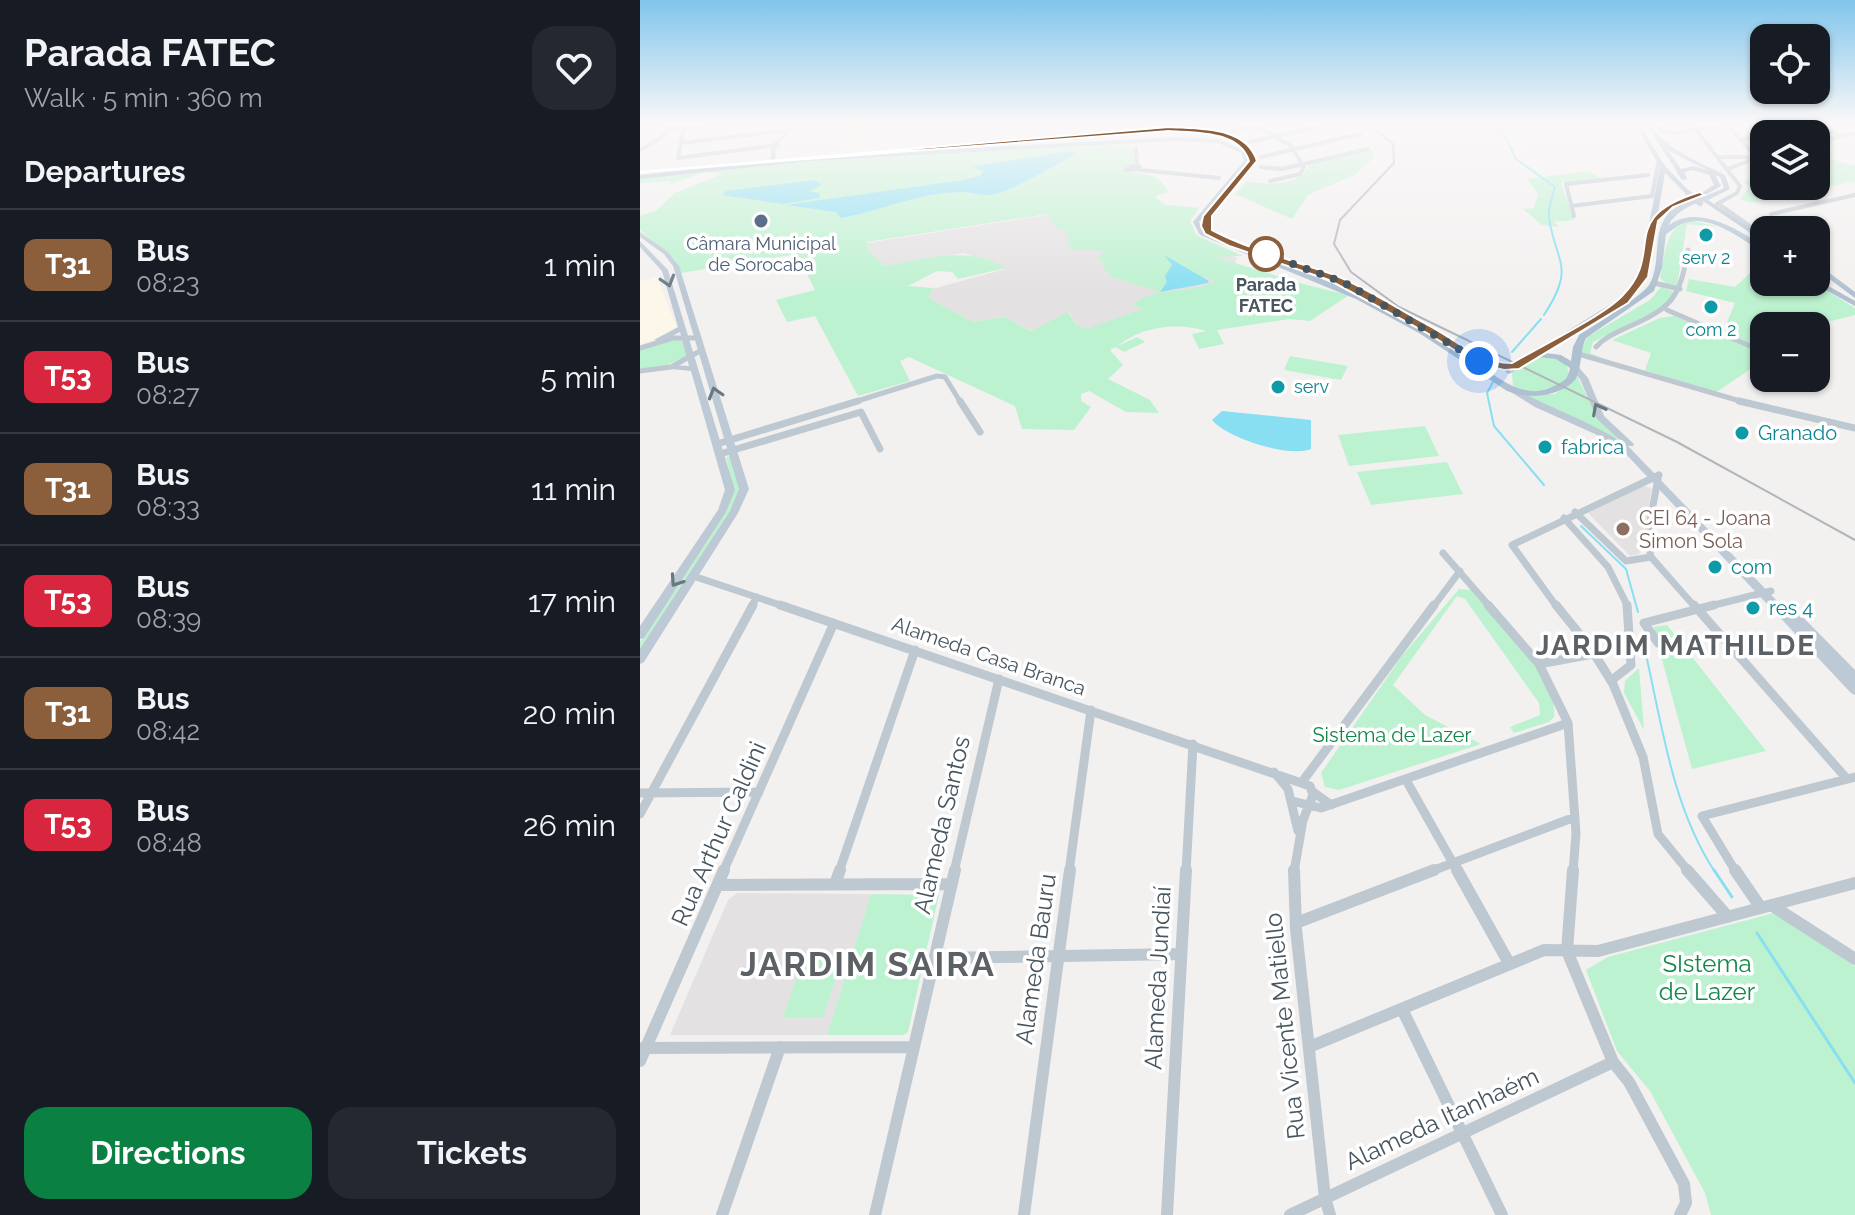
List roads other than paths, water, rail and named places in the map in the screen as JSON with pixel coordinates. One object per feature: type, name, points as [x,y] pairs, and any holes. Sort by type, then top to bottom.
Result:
[{"type":"main road","points":[[1232,179],[1196,222],[1202,234],[1359,297],[1422,331],[1536,405],[1605,435],[1626,449],[1656,478]]},
{"type":"main road","points":[[1239,179],[1208,216],[1205,226],[1208,232],[1232,244],[1345,283],[1485,364],[1515,367]]},
{"type":"main road","points":[[1510,389],[1506,375],[1515,367],[1614,307],[1635,290],[1643,277],[1658,179]]},
{"type":"main road","points":[[1673,179],[1747,239]]},
{"type":"main road","points":[[1684,179],[1699,198],[1750,229]]},
{"type":"main road","points":[[1510,389],[1533,394],[1553,392],[1572,378],[1575,353],[1582,337],[1638,300],[1654,283],[1661,237],[1670,215],[1717,188],[1717,179]]},
{"type":"main road","points":[[1654,220],[1670,205],[1724,192],[1728,186],[1725,179]]},
{"type":"main road","points":[[1661,237],[1679,221],[1696,219],[1714,223],[1750,241]]},
{"type":"main road","points":[[640,234],[673,260],[744,489],[735,511],[640,659]]},
{"type":"main road","points":[[640,243],[661,261],[730,490],[723,510],[640,635]]},
{"type":"main road","points":[[1830,275],[1855,296]]},
{"type":"main road","points":[[1830,289],[1855,304]]},
{"type":"main road","points":[[658,340],[683,332]]},
{"type":"main road","points":[[1575,353],[1600,417],[1855,690]]},
{"type":"main road","points":[[1534,354],[1558,357],[1573,366],[1584,378]]},
{"type":"main road","points":[[671,367],[694,369]]},
{"type":"main road","points":[[1764,593],[1855,678]]},
{"type":"street","points":[[1270,181],[1288,179]]},
{"type":"street","points":[[1574,216],[1566,184],[1614,179]]},
{"type":"street","points":[[1571,206],[1652,196],[1656,179]]},
{"type":"street","points":[[1726,204],[1740,188],[1734,179]]},
{"type":"street","points":[[1779,216],[1775,214],[1855,195]]},
{"type":"street","points":[[1699,198],[1726,204],[1750,225]]},
{"type":"street","points":[[1596,347],[1606,337],[1667,310],[1680,289],[1688,250]]},
{"type":"street","points":[[1654,283],[1680,289]]},
{"type":"street","points":[[1667,310],[1750,346]]},
{"type":"street","points":[[683,332],[698,338]]},
{"type":"street","points":[[640,348],[658,340]]},
{"type":"street","points":[[640,371],[671,367],[702,350]]},
{"type":"street","points":[[1575,353],[1707,393],[1855,428]]},
{"type":"street","points":[[718,446],[741,436],[937,376],[945,377],[980,432]]},
{"type":"street","points":[[718,446],[861,412],[880,449]]},
{"type":"street","points":[[1656,478],[1575,512],[1512,545],[1612,680],[1645,767],[1654,828],[1661,841],[1728,917]]},
{"type":"street","points":[[1656,478],[1647,537],[1651,557],[1851,778],[1702,816],[1716,843],[1766,907],[1799,923],[1855,959]]},
{"type":"street","points":[[1575,512],[1626,561],[1651,557]]},
{"type":"street","points":[[1564,518],[1619,579],[1631,627],[1631,665],[1612,680]]},
{"type":"street","points":[[1443,553],[1539,664],[1568,723],[1575,817],[1573,910],[1567,951],[1613,1062],[1629,1082],[1684,1184],[1683,1209]]},
{"type":"street","points":[[1273,771],[1288,789],[1307,786],[1314,762],[1460,571]]},
{"type":"street","name":"Alameda Casa Branca","points":[[693,576],[1273,771],[1307,786],[1331,805]]},
{"type":"street","points":[[1631,627],[1658,643],[1644,623],[1764,593]]},
{"type":"street","points":[[640,814],[646,793],[757,597]]},
{"type":"street","name":"Rua Arthur Caldini","points":[[640,1061],[643,1048],[834,623]]},
{"type":"street","points":[[835,884],[915,650]]},
{"type":"street","points":[[1539,664],[1593,654]]},
{"type":"street","name":"Alameda Santos","points":[[875,1215],[999,679]]},
{"type":"street","name":"Alameda Bauru","points":[[1024,1215],[1091,710]]},
{"type":"street","points":[[1292,801],[1321,808],[1568,723]]},
{"type":"street","name":"Alameda Jundiaí","points":[[1167,1215],[1193,744]]},
{"type":"street","points":[[1406,780],[1509,963]]},
{"type":"street","name":"Rua Vicente Matiello","points":[[1307,786],[1298,832],[1293,892],[1325,1198],[1330,1215]]},
{"type":"street","name":"Rua Vicente Matiello","points":[[1288,789],[1298,832]]},
{"type":"street","points":[[646,793],[759,792]]},
{"type":"street","points":[[1296,923],[1575,817]]},
{"type":"street","points":[[1309,1047],[1403,1011],[1544,950],[1598,951],[1855,883]]},
{"type":"street","points":[[718,885],[951,884]]},
{"type":"street","points":[[1793,899],[1791,908],[1799,923]]},
{"type":"street","points":[[934,958],[1181,954]]},
{"type":"street","points":[[1403,1011],[1502,1215]]},
{"type":"street","points":[[722,1215],[780,1047]]},
{"type":"street","points":[[643,1048],[914,1047]]},
{"type":"street","name":"Alameda Itanhaém","points":[[1290,1215],[1613,1062]]},
{"type":"water","points":[[1032,179],[993,194],[962,192],[931,195],[841,218],[836,212],[786,205],[963,180]]},
{"type":"water","points":[[815,180],[822,185],[809,191],[819,193],[820,198],[783,204],[722,195],[726,191]]},
{"type":"water","points":[[1164,255],[1208,283],[1160,292],[1172,265]]},
{"type":"water","points":[[1222,411],[1311,420],[1311,449],[1274,449],[1244,439],[1212,420]]},
{"type":"waterway","points":[[1543,179],[1555,187],[1549,214],[1561,265],[1559,286],[1544,315]]},
{"type":"waterway","points":[[1512,352],[1541,319]]},
{"type":"waterway","points":[[1493,382],[1487,393],[1494,426],[1544,485]]},
{"type":"waterway","points":[[1581,526],[1626,569],[1638,612]]},
{"type":"waterway","points":[[1642,637],[1677,789],[1687,818],[1715,872]]},
{"type":"waterway","points":[[1714,870],[1732,897]]},
{"type":"waterway","points":[[1757,933],[1855,1083]]},
{"type":"railway","points":[[1379,179],[1340,220],[1334,244],[1351,272],[1399,307],[1677,442],[1855,540]]},
{"type":"place","name":"Câmara Municipal de Sorocaba","points":[[761,221]]},
{"type":"place","name":"serv 2","points":[[1706,235]]},
{"type":"place","name":"Parada FATEC","points":[[1266,254]]},
{"type":"place","name":"com 2","points":[[1711,307]]},
{"type":"place","name":"serv","points":[[1278,387]]},
{"type":"place","name":"Granado","points":[[1742,433]]},
{"type":"place","name":"fabrica","points":[[1545,447]]},
{"type":"place","name":"CEI 64 - Joana Simon Sola","points":[[1623,529]]},
{"type":"place","name":"com","points":[[1715,567]]},
{"type":"place","name":"res 4","points":[[1753,608]]},
{"type":"district","name":"JARDIM MATHILDE","points":[[1676,645]]},
{"type":"district","name":"JARDIM SAIRA","points":[[868,964]]},
{"type":"park label","name":"Sistema de Lazer","points":[[1392,735]]},
{"type":"park label","name":"SIstema de Lazer","points":[[1707,978]]}]
